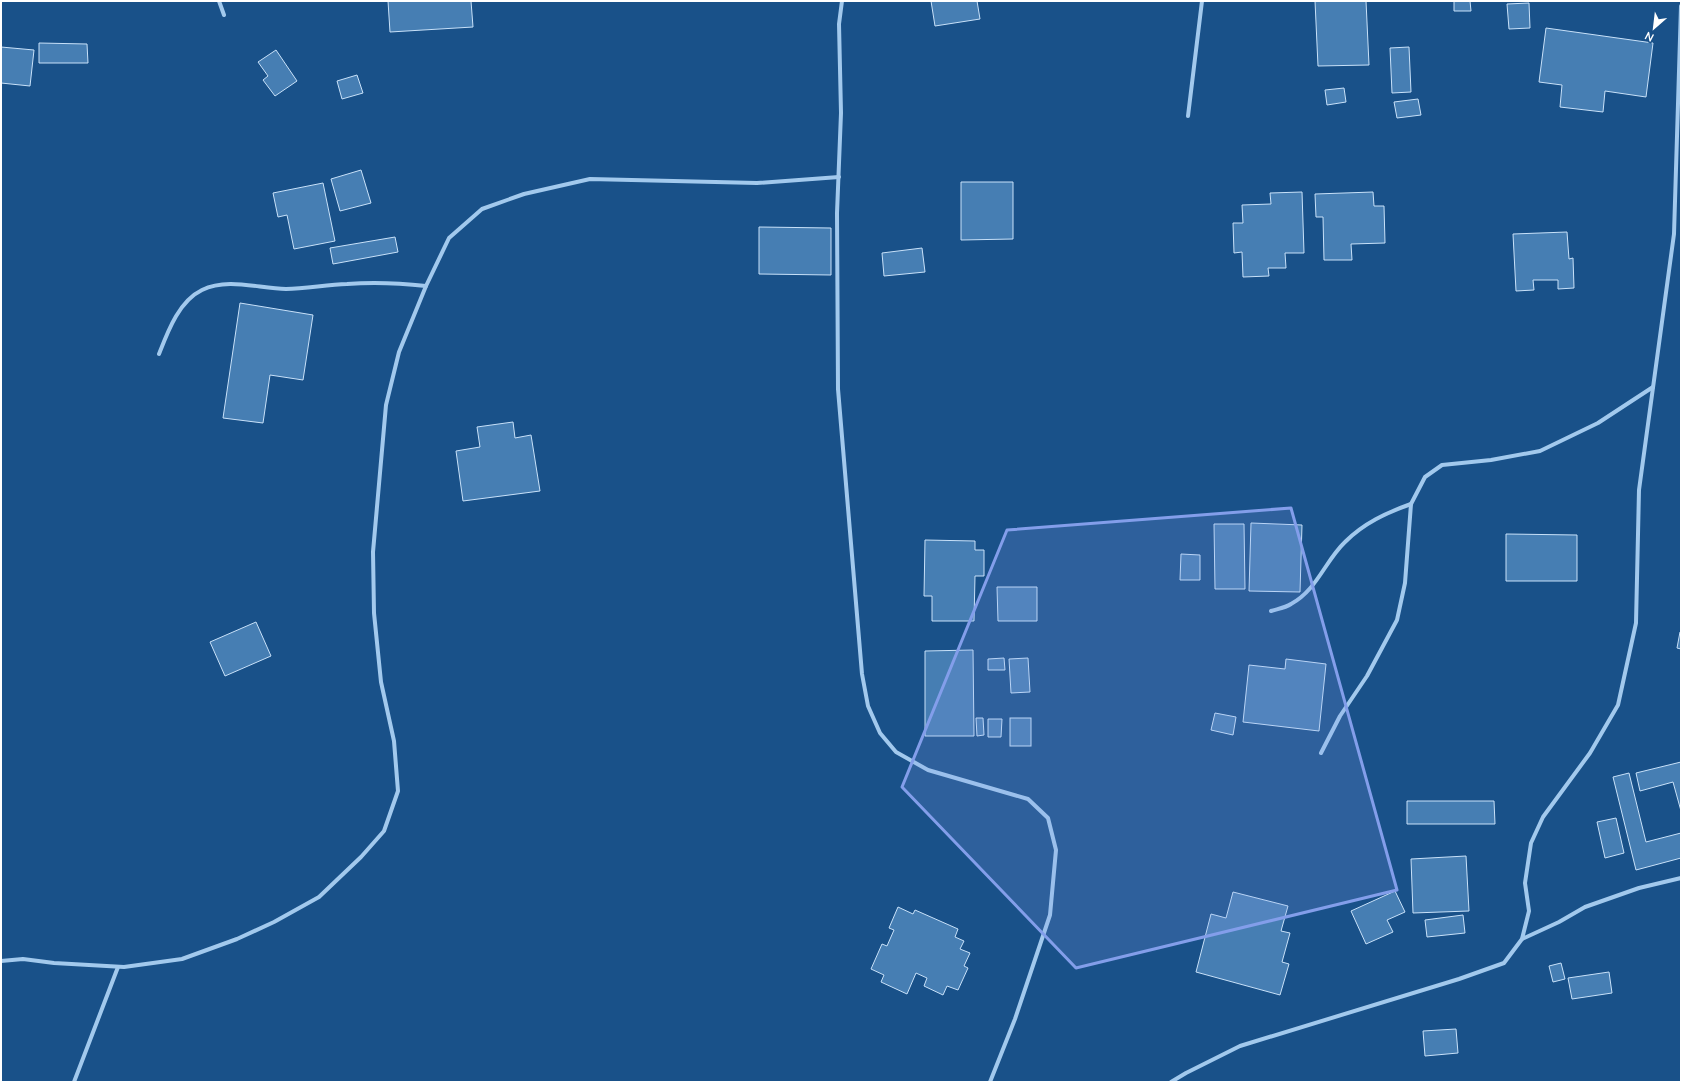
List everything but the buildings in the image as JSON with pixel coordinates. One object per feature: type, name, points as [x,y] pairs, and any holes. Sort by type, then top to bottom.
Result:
[{"type":"street","points":[[219,1],[224,15]]},
{"type":"street","points":[[842,1],[839,24],[841,113],[837,213],[838,389],[862,674],[868,706],[880,733],[896,752],[928,770],[1028,799],[1048,818],[1056,850],[1050,915],[1015,1019],[990,1082]]},
{"type":"street","points":[[1188,116],[1202,1]]},
{"type":"street","points":[[1171,1082],[1240,1046],[1452,982],[1504,963],[1522,939],[1529,911],[1526,884],[1531,843],[1543,818],[1590,753],[1618,705],[1636,623],[1639,490],[1674,234],[1681,6]]},
{"type":"street","points":[[1,960],[23,959],[54,963],[118,967],[182,959],[237,939],[274,922],[319,897],[362,857],[384,831],[398,791],[394,741],[381,682],[374,613],[373,552],[386,405],[399,352],[426,286],[449,238],[482,210],[524,194],[590,179],[757,183],[839,177]]},
{"type":"street","points":[[159,354],[172,324],[187,301],[202,290],[219,285],[249,285],[286,289],[388,282],[426,286]]},
{"type":"street","points":[[1321,753],[1340,716],[1368,676],[1397,620],[1405,583],[1411,504],[1425,478],[1442,465],[1491,460],[1540,451],[1598,423],[1653,387]]},
{"type":"street","points":[[1271,611],[1291,605],[1307,593],[1343,543],[1359,528],[1386,514],[1411,504]]},
{"type":"street","points":[[1522,939],[1559,922],[1585,907],[1639,888],[1681,878]]},
{"type":"street","points":[[74,1082],[118,967]]},
{"type":"highlighted area","points":[[1291,508],[1397,890],[1076,968],[902,787],[1007,530]]}]
